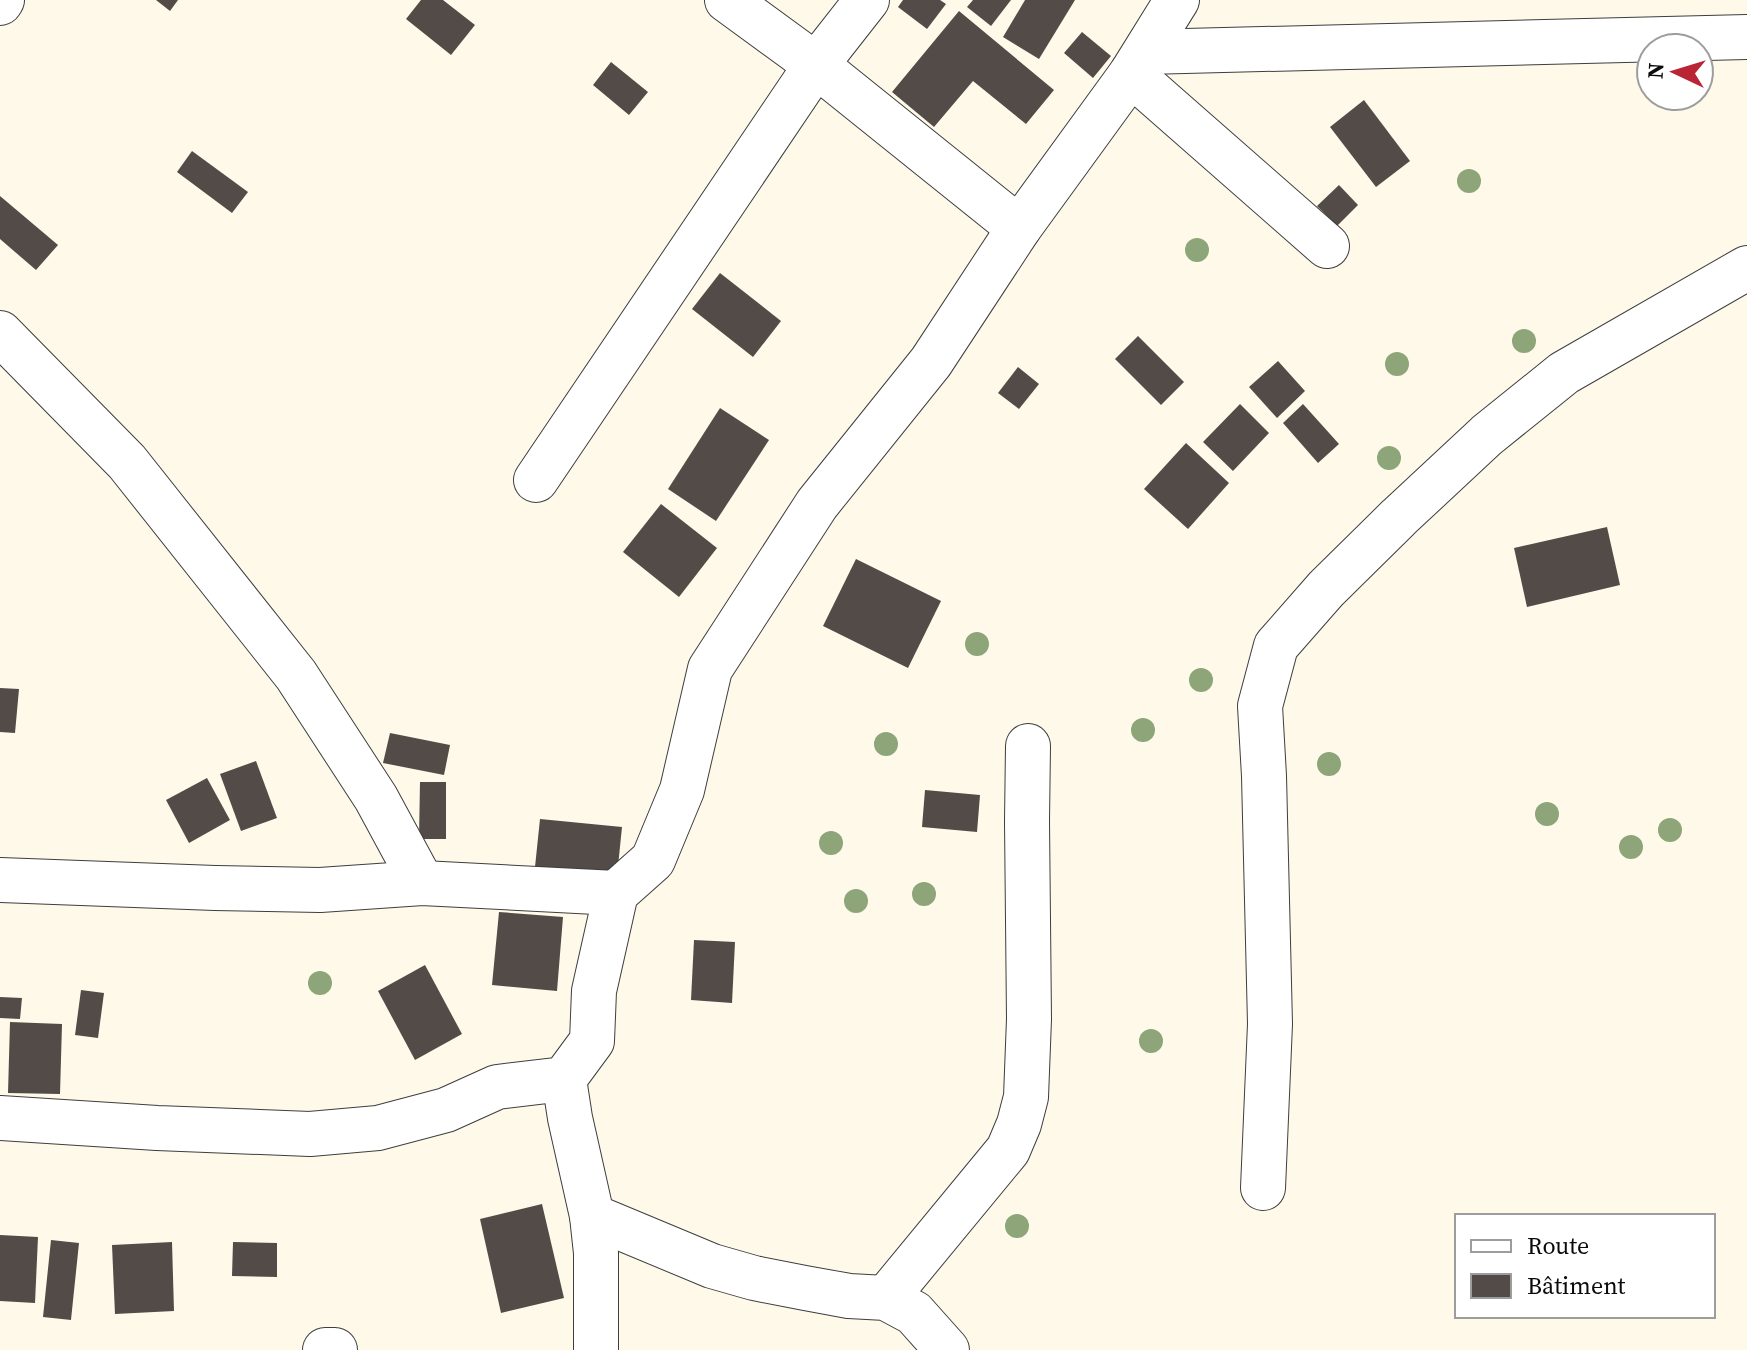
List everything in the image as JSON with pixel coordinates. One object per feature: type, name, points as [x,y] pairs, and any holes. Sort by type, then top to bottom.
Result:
[{"type":"street","points":[[727,0],[816,65],[1019,228]]},
{"type":"street","points":[[536,480],[816,65],[867,0]]},
{"type":"street","points":[[596,1350],[596,1253],[592,1216],[564,1079],[592,1041],[594,991],[616,893],[653,860],[682,790],[710,669],[817,504],[931,362],[1019,228],[1138,63],[1177,0]]},
{"type":"street","points":[[1138,63],[1747,37]]},
{"type":"street","points":[[1138,63],[1327,246]]},
{"type":"street","points":[[1263,1188],[1270,1024],[1260,706],[1276,646],[1347,568],[1509,417],[1564,373],[1747,268]]},
{"type":"street","points":[[0,333],[127,462],[296,675],[376,798],[422,883]]},
{"type":"street","points":[[886,1298],[1008,1150],[1026,1097],[1029,1019],[1028,746]]},
{"type":"street","points":[[0,880],[320,890],[422,883],[616,893]]},
{"type":"street","points":[[0,1118],[310,1134],[378,1128],[446,1110],[497,1087],[564,1079]]},
{"type":"street","points":[[592,1216],[712,1266],[740,1274],[849,1296],[886,1298],[914,1313],[947,1350]]},
{"type":"street","points":[[325,1350],[335,1350]]},
{"type":"building","points":[[156,0],[178,0],[170,11]]},
{"type":"building","points":[[421,0],[443,0],[475,25],[451,55],[406,19]]},
{"type":"building","points":[[903,0],[940,0],[946,4],[927,29],[898,7]]},
{"type":"building","points":[[973,0],[1011,0],[991,26],[967,7]]},
{"type":"building","points":[[1025,0],[1075,0],[1039,59],[1003,37]]},
{"type":"building","points":[[959,11],[1054,90],[1026,124],[973,81],[934,127],[892,92]]},
{"type":"building","points":[[1082,32],[1111,56],[1093,78],[1064,53]]},
{"type":"building","points":[[611,62],[648,92],[629,115],[593,85]]},
{"type":"building","points":[[1364,100],[1410,161],[1376,187],[1330,127]]},
{"type":"building","points":[[192,151],[248,192],[232,213],[177,172]]},
{"type":"building","points":[[1339,185],[1358,205],[1337,226],[1317,206]]},
{"type":"building","points":[[0,196],[58,245],[36,270],[0,239]]},
{"type":"building","points":[[720,273],[781,321],[753,357],[692,309]]},
{"type":"building","points":[[1138,336],[1184,382],[1161,405],[1115,359]]},
{"type":"building","points":[[1278,361],[1305,391],[1277,418],[1249,387]]},
{"type":"building","points":[[1018,367],[1039,384],[1019,409],[998,393]]},
{"type":"building","points":[[1240,404],[1269,433],[1233,471],[1203,442]]},
{"type":"building","points":[[1303,404],[1339,444],[1318,463],[1283,423]]},
{"type":"building","points":[[720,408],[769,440],[716,521],[668,489]]},
{"type":"building","points":[[1186,443],[1229,483],[1188,529],[1144,489]]},
{"type":"building","points":[[661,504],[717,548],[679,597],[623,552]]},
{"type":"building","points":[[1607,527],[1620,585],[1527,607],[1514,548]]},
{"type":"building","points":[[856,559],[941,601],[908,668],[823,626]]},
{"type":"building","points":[[0,688],[19,689],[15,733],[0,732]]},
{"type":"building","points":[[390,733],[450,745],[444,775],[383,763]]},
{"type":"building","points":[[256,761],[277,818],[241,831],[220,774]]},
{"type":"building","points":[[207,778],[230,820],[189,843],[166,800]]},
{"type":"building","points":[[420,782],[446,782],[446,839],[419,839]]},
{"type":"building","points":[[925,790],[980,795],[977,832],[922,827]]},
{"type":"building","points":[[540,819],[622,827],[617,876],[535,867]]},
{"type":"building","points":[[499,912],[563,917],[557,991],[492,985]]},
{"type":"building","points":[[694,940],[735,942],[732,1003],[691,1000]]},
{"type":"building","points":[[425,965],[462,1034],[415,1060],[378,991]]},
{"type":"building","points":[[81,990],[104,993],[98,1038],[75,1035]]},
{"type":"building","points":[[0,997],[22,998],[20,1019],[0,1018]]},
{"type":"building","points":[[10,1022],[62,1024],[60,1094],[8,1093]]},
{"type":"building","points":[[542,1204],[564,1298],[501,1313],[480,1219]]},
{"type":"building","points":[[0,1235],[38,1237],[35,1303],[0,1301]]},
{"type":"building","points":[[51,1240],[79,1243],[71,1320],[43,1317]]},
{"type":"building","points":[[172,1242],[174,1311],[115,1314],[112,1245]]},
{"type":"building","points":[[233,1242],[277,1243],[277,1277],[232,1276]]}]
